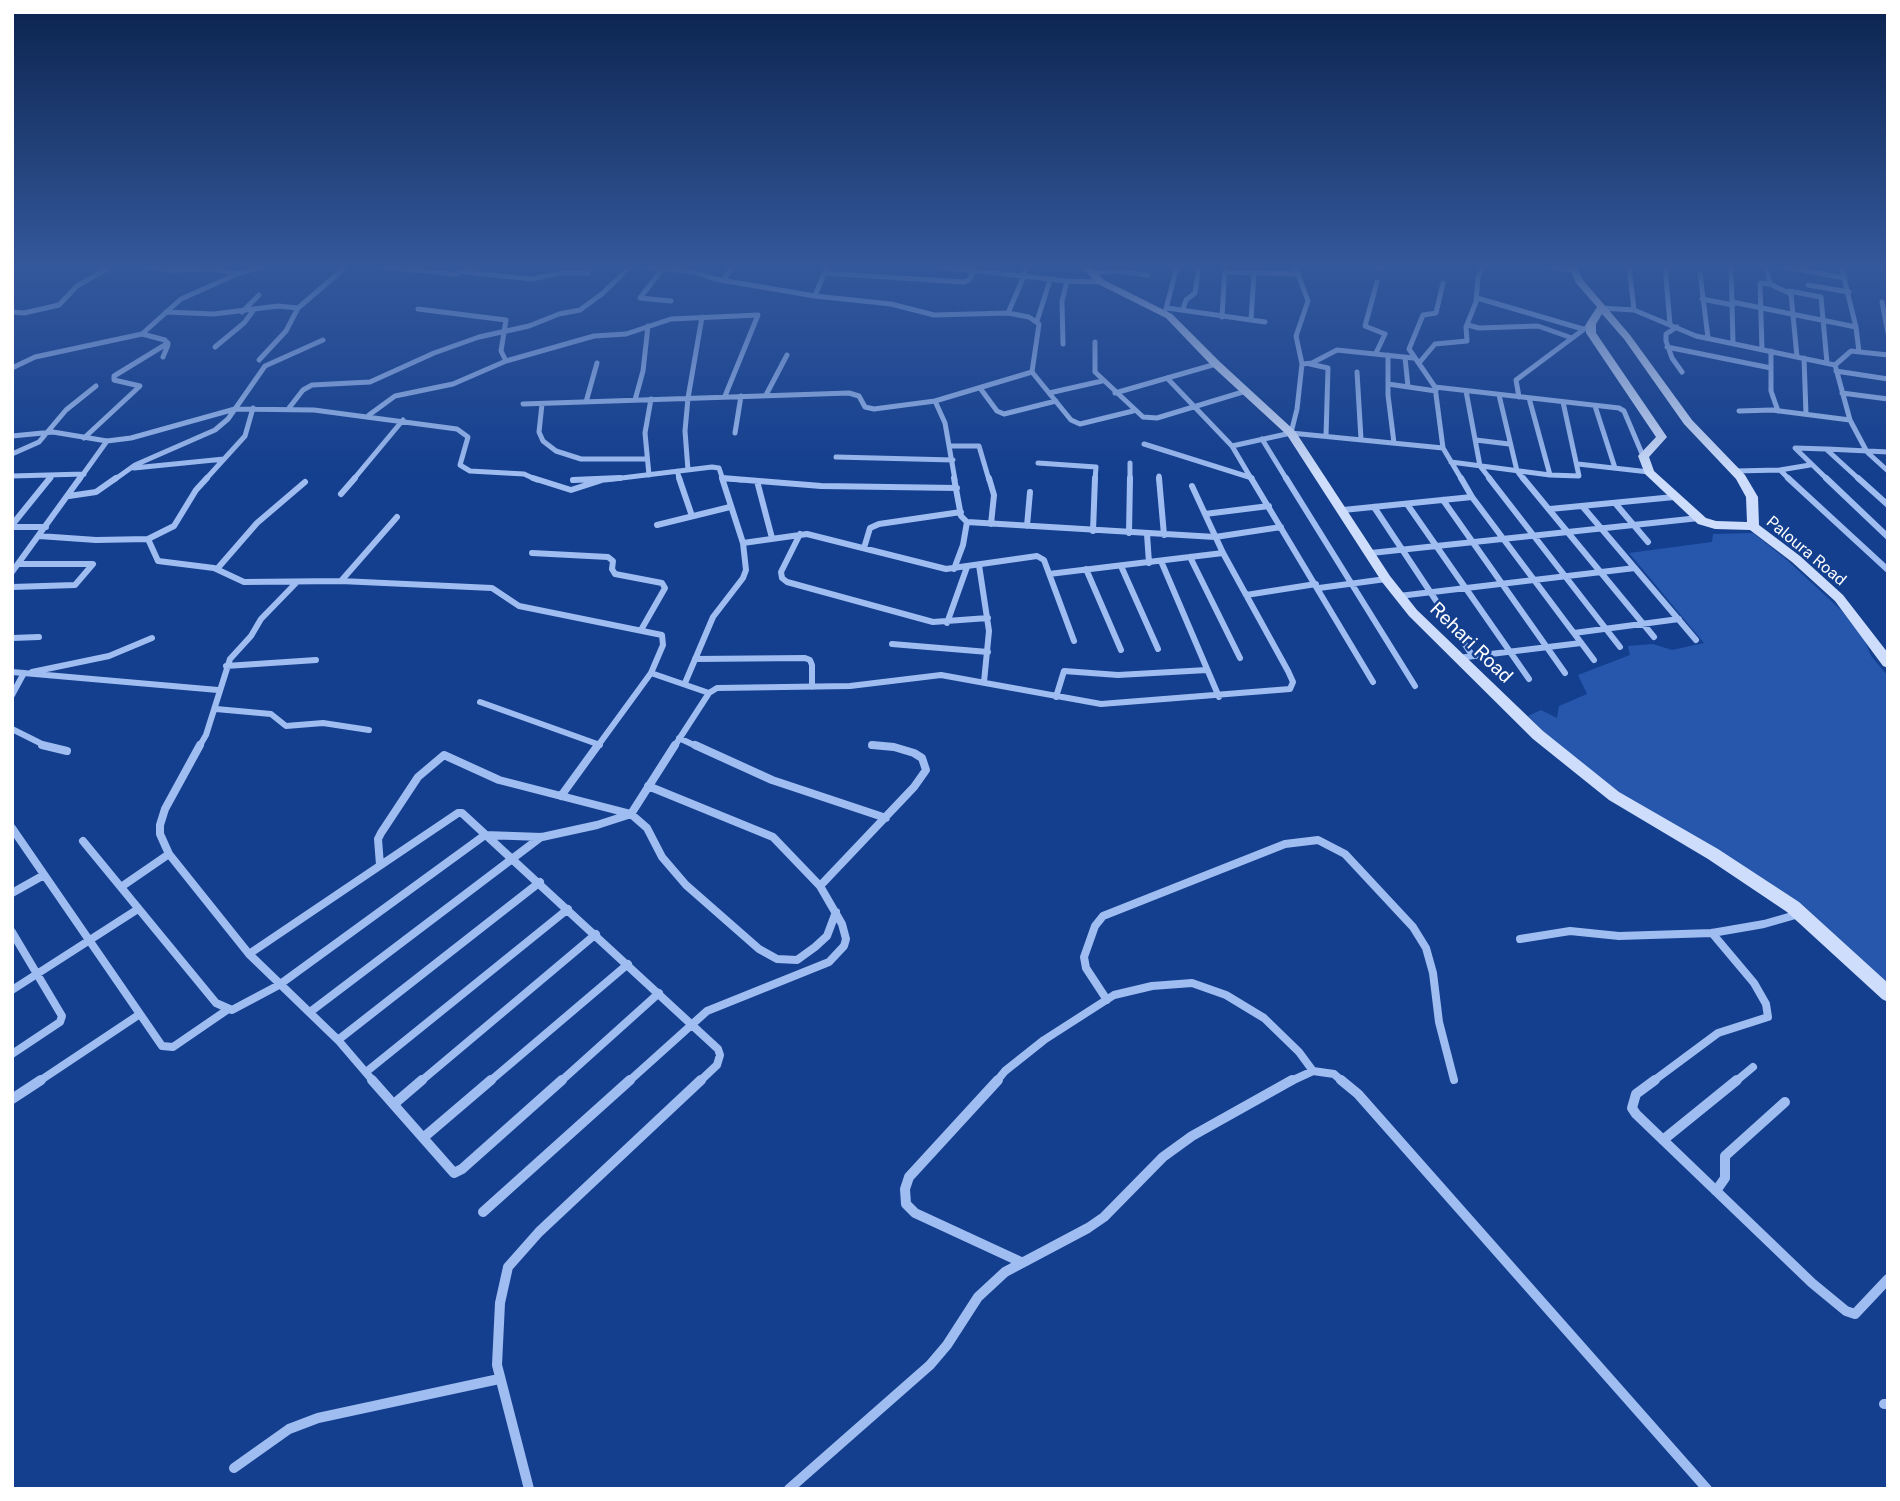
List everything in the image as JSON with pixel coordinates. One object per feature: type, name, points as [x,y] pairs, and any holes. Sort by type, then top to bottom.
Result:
[{"type":"main road","name":"Rehari Road","points":[[1190,336],[1216,364],[1291,433],[1399,596],[1465,657],[1538,735],[1595,783],[1748,876],[1801,914],[1888,994]]},
{"type":"main road","points":[[1593,336],[1660,431],[1660,442],[1643,456]]},
{"type":"main road","points":[[1626,336],[1688,422],[1735,471],[1752,497],[1753,526]]},
{"type":"main road","name":"Paloura Road","points":[[1643,456],[1649,472],[1707,524],[1753,526],[1839,598],[1888,663]]},
{"type":"street","points":[[12,368],[30,358],[124,336]]},
{"type":"street","points":[[151,336],[167,343]]},
{"type":"street","points":[[215,347],[228,336]]},
{"type":"street","points":[[259,360],[281,336]]},
{"type":"street","points":[[289,408],[303,390],[312,385],[370,382],[434,353],[483,336]]},
{"type":"street","points":[[503,336],[501,354],[506,361]]},
{"type":"street","points":[[369,415],[395,396],[453,384],[506,361],[594,336]]},
{"type":"street","points":[[635,400],[643,371],[647,336]]},
{"type":"street","points":[[688,470],[685,431],[699,336]]},
{"type":"street","points":[[724,396],[750,336]]},
{"type":"street","points":[[1038,336],[1032,372],[1071,419],[1080,424],[1133,411]]},
{"type":"street","points":[[1063,336],[1063,344]]},
{"type":"street","points":[[1291,433],[1305,364],[1297,336]]},
{"type":"street","points":[[1376,353],[1384,336]]},
{"type":"street","points":[[1413,358],[1410,347],[1414,336]]},
{"type":"street","points":[[1419,363],[1435,344],[1467,341],[1467,336]]},
{"type":"street","points":[[1567,336],[1573,338]]},
{"type":"street","points":[[1518,397],[1517,380],[1575,336]]},
{"type":"street","points":[[1666,336],[1667,347],[1682,372]]},
{"type":"street","points":[[1702,336],[1888,379]]},
{"type":"street","points":[[1733,336],[1733,343]]},
{"type":"street","points":[[1762,336],[1762,349]]},
{"type":"street","points":[[1796,336],[1806,414]]},
{"type":"street","points":[[1824,336],[1827,363]]},
{"type":"street","points":[[1857,336],[1859,352]]},
{"type":"street","points":[[69,496],[96,492],[128,468],[209,434],[235,409],[265,366],[323,340]]},
{"type":"street","points":[[1718,340],[1719,358]]},
{"type":"street","points":[[1096,342],[1095,369],[1102,381],[1143,418],[1153,419],[1246,391]]},
{"type":"street","points":[[163,357],[167,343]]},
{"type":"street","points":[[84,438],[140,386],[114,380],[114,376],[167,343]]},
{"type":"street","points":[[1667,347],[1771,368]]},
{"type":"street","points":[[1305,364],[1337,350],[1413,358],[1419,363],[1435,389],[1443,448],[1451,462],[1472,497],[1594,660]]},
{"type":"street","points":[[1771,351],[1771,391],[1779,411]]},
{"type":"street","points":[[1835,368],[1846,353],[1888,355]]},
{"type":"street","points":[[766,395],[787,355]]},
{"type":"street","points":[[1388,355],[1394,443]]},
{"type":"street","points":[[1405,357],[1408,387]]},
{"type":"street","points":[[586,402],[597,363]]},
{"type":"street","points":[[1115,393],[1216,364]]},
{"type":"street","points":[[1305,364],[1328,368],[1326,436]]},
{"type":"street","points":[[1835,368],[1850,420],[1867,452],[1888,471]]},
{"type":"street","points":[[523,404],[849,393],[859,396],[865,407],[874,409],[935,401],[1032,372]]},
{"type":"street","points":[[1357,372],[1361,439]]},
{"type":"street","points":[[1167,378],[1232,446],[1373,682]]},
{"type":"street","points":[[1049,393],[1102,381]]},
{"type":"street","points":[[1388,384],[1622,410],[1643,456]]},
{"type":"street","points":[[12,454],[39,442],[46,431],[96,386]]},
{"type":"street","points":[[980,388],[997,411],[1004,414],[1056,401]]},
{"type":"street","points":[[1466,391],[1480,466],[1620,647]]},
{"type":"street","points":[[1842,393],[1888,399]]},
{"type":"street","points":[[1499,395],[1508,444],[1517,471],[1654,637]]},
{"type":"street","points":[[735,433],[741,396]]},
{"type":"street","points":[[1529,398],[1550,475]]},
{"type":"street","points":[[649,475],[645,426],[651,399]]},
{"type":"street","points":[[935,401],[943,415],[962,518],[967,522],[1215,537],[1281,527]]},
{"type":"street","points":[[1451,462],[1550,475],[1579,476],[1563,402]]},
{"type":"street","points":[[542,404],[540,437],[556,451],[581,459],[647,459]]},
{"type":"street","points":[[1595,406],[1615,468]]},
{"type":"street","points":[[39,536],[96,540],[148,539],[174,526],[196,490],[245,436],[253,408]]},
{"type":"street","points":[[12,436],[46,431],[107,441],[131,438],[235,409],[289,408],[369,415],[457,429],[467,434],[468,441],[460,465],[467,470],[529,475],[550,485],[570,490],[601,480]]},
{"type":"street","points":[[1739,411],[1779,411],[1850,420]]},
{"type":"street","points":[[341,494],[403,421]]},
{"type":"street","points":[[1232,446],[1291,433],[1443,448]]},
{"type":"street","points":[[1262,439],[1415,686]]},
{"type":"street","points":[[1476,440],[1508,444]]},
{"type":"street","points":[[12,572],[107,441]]},
{"type":"street","points":[[1144,444],[1252,478]]},
{"type":"street","points":[[950,446],[979,446],[994,495],[991,524]]},
{"type":"street","points":[[1888,452],[1796,447],[1810,465],[1888,537]]},
{"type":"street","points":[[1826,449],[1888,505]]},
{"type":"street","points":[[836,457],[953,460]]},
{"type":"street","points":[[128,468],[224,459]]},
{"type":"street","points":[[1038,463],[1096,467],[1093,531]]},
{"type":"street","points":[[1129,533],[1130,463]]},
{"type":"street","points":[[1578,464],[1649,472]]},
{"type":"street","points":[[1735,471],[1780,470],[1810,465]]},
{"type":"street","points":[[573,480],[601,480],[717,467],[743,543],[746,570],[743,578],[713,617],[685,683]]},
{"type":"street","points":[[1780,470],[1888,570]]},
{"type":"street","points":[[677,471],[692,516]]},
{"type":"street","points":[[12,476],[84,474]]},
{"type":"street","points":[[12,526],[52,475]]},
{"type":"street","points":[[1158,476],[1164,535]]},
{"type":"street","points":[[722,478],[862,488],[957,488]]},
{"type":"street","points":[[757,481],[772,538]]},
{"type":"street","points":[[217,569],[257,523],[305,482]]},
{"type":"street","points":[[12,828],[165,1048],[173,1046],[227,1010],[238,1008],[279,985],[485,835],[542,837],[597,825],[631,814],[709,693],[717,688],[872,685],[931,675],[1101,704],[1219,696],[1286,690],[1292,687],[1288,671],[1223,553],[1192,485]]},
{"type":"street","points":[[1027,526],[1030,492]]},
{"type":"street","points":[[1343,510],[1472,497]]},
{"type":"street","points":[[1550,509],[1674,497]]},
{"type":"street","points":[[1443,500],[1564,673]]},
{"type":"street","points":[[1615,503],[1648,542]]},
{"type":"street","points":[[1407,504],[1529,679]]},
{"type":"street","points":[[1205,514],[1269,506]]},
{"type":"street","points":[[657,525],[730,507]]},
{"type":"street","points":[[1374,507],[1430,592],[1465,657],[1581,643]]},
{"type":"street","points":[[1583,507],[1696,640]]},
{"type":"street","points":[[864,548],[870,528],[879,524],[961,512]]},
{"type":"street","points":[[341,582],[397,517]]},
{"type":"street","points":[[1371,553],[1699,518]]},
{"type":"street","points":[[954,569],[963,545],[967,522]]},
{"type":"street","points":[[12,526],[46,527]]},
{"type":"street","points":[[743,543],[800,534],[954,569],[1032,555],[1044,560],[1074,642]]},
{"type":"street","points":[[800,534],[781,572],[782,578],[918,618],[947,623],[988,618]]},
{"type":"street","points":[[1147,534],[1149,563]]},
{"type":"street","points":[[148,539],[158,561],[217,569],[244,582],[341,582],[492,588],[519,606],[657,633],[664,639],[651,673],[561,796]]},
{"type":"street","points":[[532,553],[608,557],[614,561],[612,569],[615,573],[662,583],[665,588],[641,630]]},
{"type":"street","points":[[1049,573],[1223,553]]},
{"type":"street","points":[[1190,557],[1240,658]]},
{"type":"street","points":[[1161,561],[1219,696]]},
{"type":"street","points":[[12,587],[75,585],[93,564],[19,564]]},
{"type":"street","points":[[979,565],[988,618],[988,652],[984,682]]},
{"type":"street","points":[[1121,566],[1158,649]]},
{"type":"street","points":[[947,623],[967,567]]},
{"type":"street","points":[[1399,596],[1634,568]]},
{"type":"street","points":[[1086,569],[1121,650]]},
{"type":"street","points":[[1246,594],[1387,579]]},
{"type":"street","points":[[296,583],[261,619],[255,632],[232,655],[218,690],[216,709],[206,735],[165,809],[160,825],[160,834],[169,854],[249,954],[338,1040],[450,1171],[459,1171],[659,993]]},
{"type":"street","points":[[1574,633],[1679,620]]},
{"type":"street","points":[[12,638],[39,637]]},
{"type":"street","points":[[12,695],[26,674],[109,656],[152,638]]},
{"type":"street","points":[[892,644],[988,652]]},
{"type":"street","points":[[695,659],[805,658],[810,660],[812,665],[812,687]]},
{"type":"street","points":[[226,666],[316,660]]},
{"type":"street","points":[[1056,697],[1064,671],[1118,675],[1207,670]]},
{"type":"street","points":[[12,672],[218,690]]},
{"type":"street","points":[[651,673],[709,693]]},
{"type":"street","points":[[480,702],[600,745]]},
{"type":"street","points":[[216,709],[271,714],[286,726],[323,723],[369,730]]},
{"type":"street","points":[[12,729],[44,746],[67,751]]},
{"type":"street","points":[[680,738],[772,780],[886,818]]},
{"type":"street","points":[[820,887],[923,776],[925,765],[919,755],[906,750],[872,745]]},
{"type":"street","points":[[380,865],[378,839],[381,833],[418,777],[444,755],[499,780],[631,814],[647,828],[662,858],[686,885],[759,949],[776,959],[797,960],[815,947],[827,936],[836,911]]},
{"type":"street","points":[[483,1212],[692,1022],[718,1005],[829,962],[838,956],[846,939],[836,911],[820,887],[783,846],[767,833],[648,786]]},
{"type":"street","points":[[249,954],[458,813],[462,813],[692,1022],[718,1049],[720,1055],[717,1065],[546,1225],[508,1267],[500,1303],[497,1342],[499,1379],[529,1489]]},
{"type":"street","points":[[310,1012],[542,837]]},
{"type":"street","points":[[1107,1000],[1086,968],[1084,957],[1095,926],[1103,916],[1285,844],[1318,840],[1345,854],[1421,938],[1432,964],[1439,1022],[1454,1080]]},
{"type":"street","points":[[83,841],[216,1003],[227,1010]]},
{"type":"street","points":[[121,887],[169,854]]},
{"type":"street","points":[[12,893],[44,875]]},
{"type":"street","points":[[338,1040],[540,882]]},
{"type":"street","points":[[12,990],[138,909]]},
{"type":"street","points":[[366,1072],[568,909]]},
{"type":"street","points":[[1520,939],[1570,931],[1619,936],[1712,933],[1801,914]]},
{"type":"street","points":[[12,932],[61,1019],[12,1054]]},
{"type":"street","points":[[1712,933],[1754,983],[1766,1004],[1768,1017],[1718,1033],[1636,1094],[1632,1108],[1716,1192],[1812,1283],[1846,1311],[1855,1314],[1860,1311],[1888,1279]]},
{"type":"street","points":[[394,1104],[596,934]]},
{"type":"street","points":[[423,1138],[628,964]]},
{"type":"street","points":[[1021,1262],[915,1213],[906,1204],[905,1189],[909,1177],[976,1106],[1009,1066],[1107,1000],[1129,990],[1152,986],[1179,983],[1207,987],[1245,1005],[1264,1018],[1299,1052],[1313,1071]]},
{"type":"street","points":[[12,1099],[140,1014]]},
{"type":"street","points":[[1663,1140],[1753,1067]]},
{"type":"street","points":[[789,1489],[930,1365],[947,1345],[978,1297],[1005,1272],[1069,1239],[1104,1217],[1143,1175],[1192,1136],[1299,1076],[1313,1071],[1334,1074],[1358,1094],[1707,1489]]},
{"type":"street","points":[[1716,1192],[1726,1178],[1725,1156],[1785,1102]]},
{"type":"street","points":[[234,1468],[289,1429],[318,1418],[499,1379]]},
{"type":"shaded area","points":[[1753,533],[1787,560],[1843,612],[1865,641],[1871,656],[1888,676],[1888,986],[1850,951],[1626,798],[1555,743],[1528,716],[1541,710],[1557,718],[1559,706],[1587,694],[1578,675],[1630,655],[1628,646],[1653,644],[1672,650],[1704,643],[1629,553],[1712,542],[1713,534]]}]
